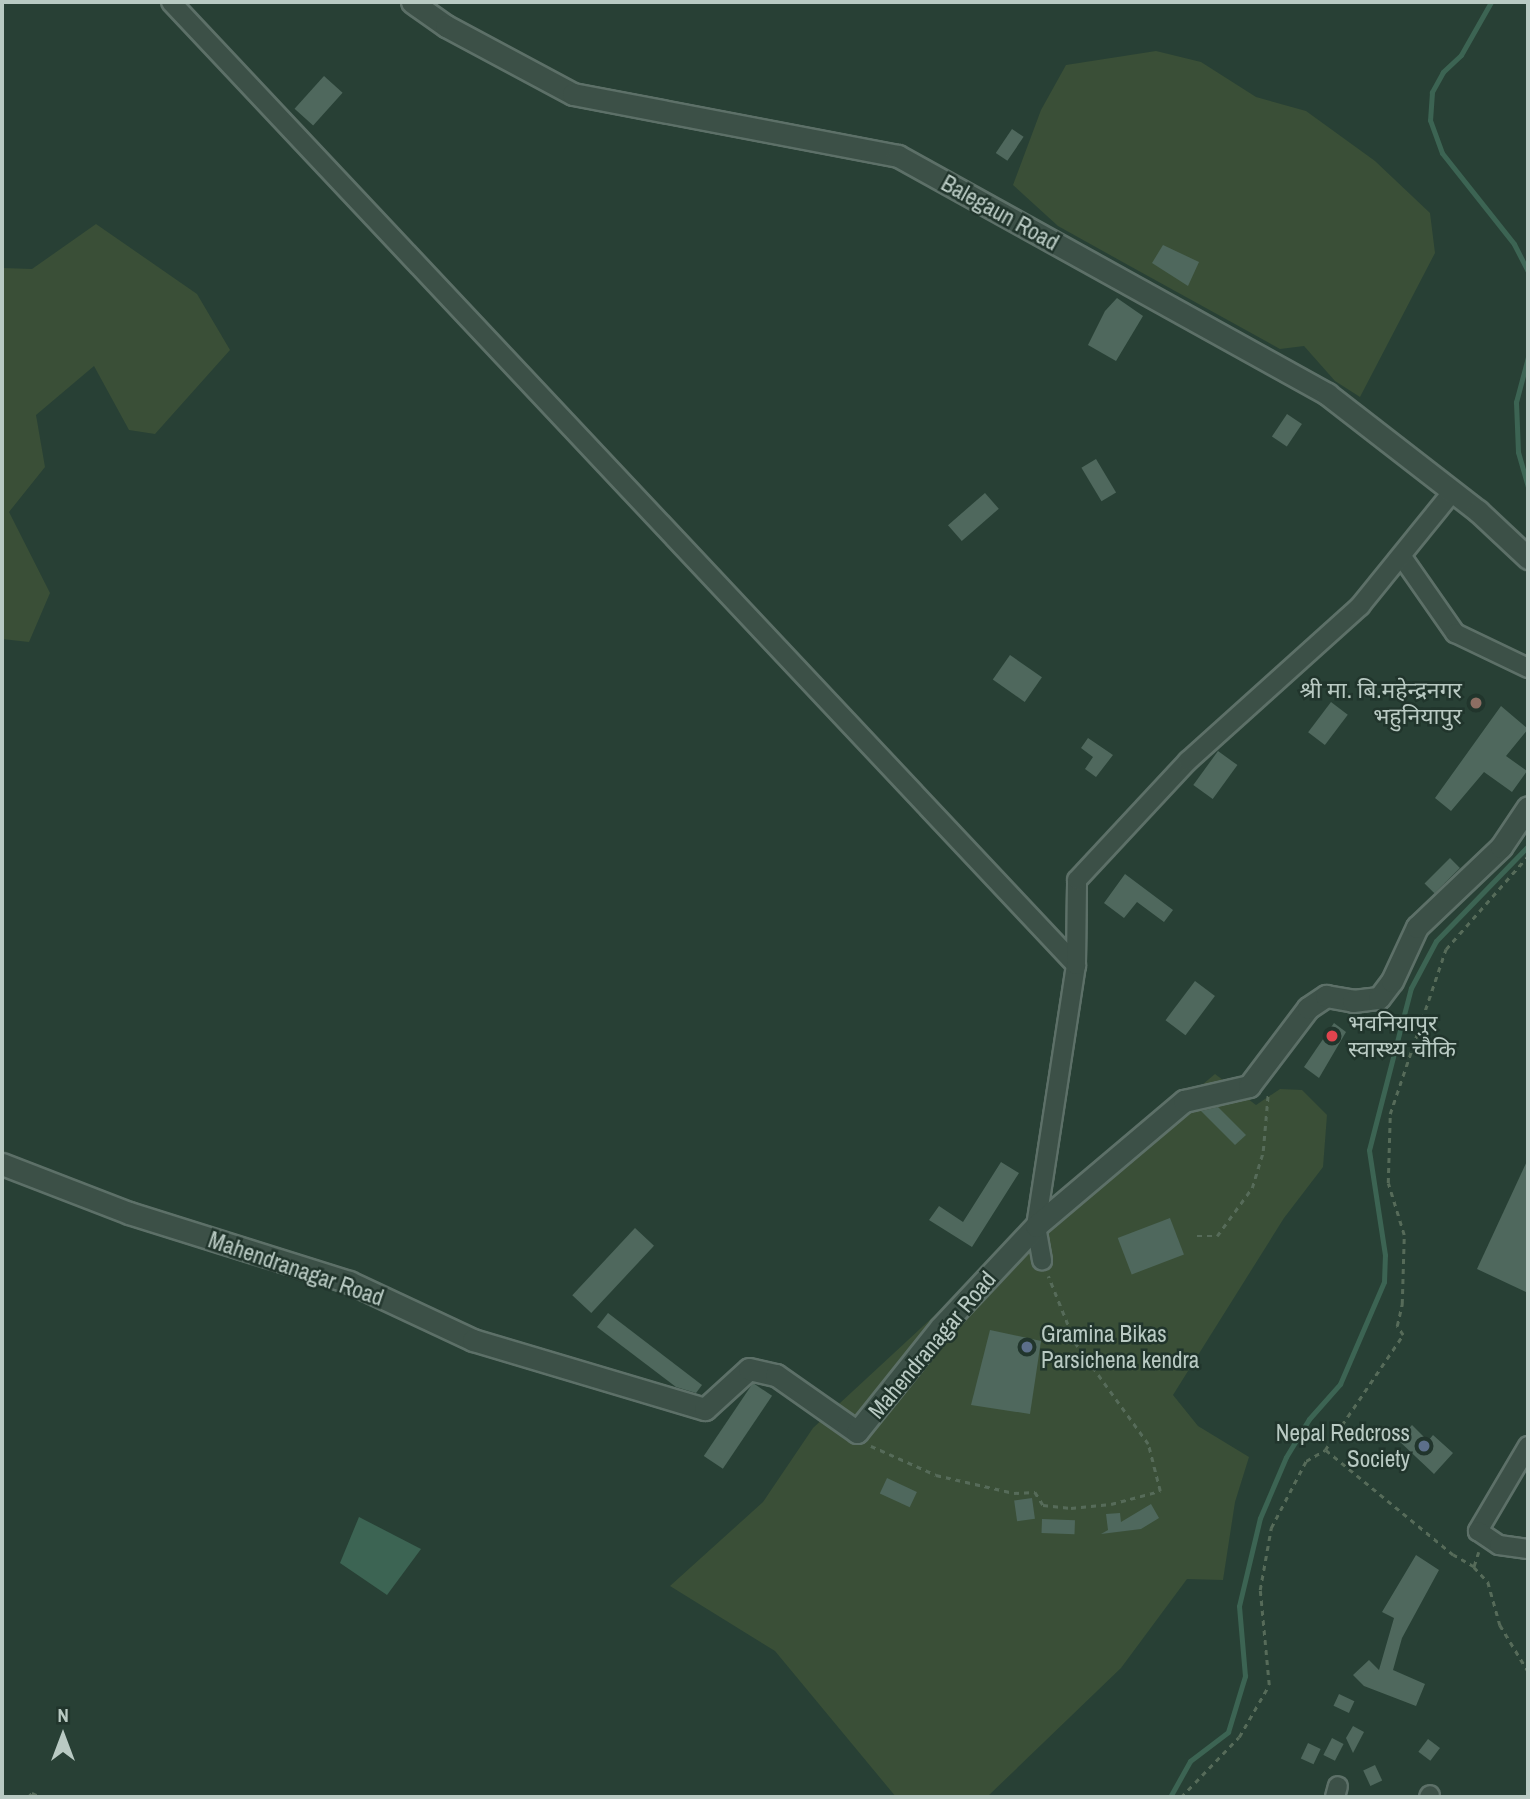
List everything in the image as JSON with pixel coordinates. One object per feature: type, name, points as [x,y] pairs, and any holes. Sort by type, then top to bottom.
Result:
[{"type":"street","points":[[171,2],[1076,965]]},
{"type":"street","name":"Balegaun Road","points":[[412,2],[446,26],[573,94],[898,156],[1327,394],[1453,491],[1528,558]]},
{"type":"street","points":[[1042,1260],[1036,1226],[1076,965],[1077,880],[1188,761],[1360,606],[1453,491]]},
{"type":"street","points":[[1402,557],[1455,633],[1528,668]]},
{"type":"street","name":"Mahendranagar Road","points":[[2,1164],[129,1213],[349,1282],[474,1340],[705,1409],[749,1369],[776,1375],[858,1432],[941,1327],[1036,1226],[1184,1101],[1250,1086],[1308,1007],[1326,996],[1353,1001],[1379,998],[1392,981],[1417,927],[1501,848],[1528,807]]},
{"type":"street","points":[[1528,1446],[1478,1531],[1499,1545],[1528,1549]]},
{"type":"path","points":[[1181,1797],[1239,1737],[1269,1685],[1260,1590],[1271,1528],[1306,1461],[1325,1450],[1403,1335],[1397,1326],[1402,1304],[1404,1235],[1388,1183],[1390,1114],[1446,949],[1528,856]]},
{"type":"path","points":[[1197,1236],[1217,1236],[1252,1188],[1267,1116],[1266,1066]]},
{"type":"path","points":[[858,1432],[883,1454],[947,1477],[1014,1493],[1035,1492],[1043,1505],[1071,1508],[1111,1504],[1160,1491],[1148,1444],[1075,1343],[1042,1260]]},
{"type":"path","points":[[1325,1450],[1377,1496],[1474,1567],[1488,1582],[1500,1625],[1528,1671]]},
{"type":"path","points":[[1474,1567],[1485,1544],[1499,1545]]},
{"type":"path","points":[[28,1797],[32,1793],[41,1797]]},
{"type":"shaded area","points":[[1156,51],[1201,62],[1256,97],[1306,111],[1375,161],[1430,213],[1435,253],[1360,397],[1335,381],[1304,346],[1280,349],[1128,265],[1058,226],[1013,185],[1041,110],[1066,65]]},
{"type":"shaded area","points":[[96,224],[197,294],[230,350],[155,434],[129,430],[94,366],[36,415],[45,467],[9,512],[50,593],[29,642],[2,639],[2,268],[32,269]]},
{"type":"shaded area","points":[[1215,1074],[1256,1105],[1280,1089],[1302,1090],[1327,1115],[1323,1167],[1284,1218],[1173,1395],[1198,1426],[1249,1457],[1235,1502],[1223,1580],[1187,1579],[1121,1668],[987,1797],[896,1797],[775,1651],[670,1586],[763,1502],[813,1428],[1001,1254]]},
{"type":"shaded area","points":[[359,1517],[421,1549],[387,1595],[340,1563]]},
{"type":"building","points":[[324,76],[343,93],[313,125],[295,109]]},
{"type":"building","points":[[1012,129],[1024,137],[1007,161],[996,153]]},
{"type":"building","points":[[1163,245],[1199,262],[1188,286],[1152,263]]},
{"type":"building","points":[[1117,298],[1143,316],[1116,361],[1088,345],[1105,311]]},
{"type":"building","points":[[1287,414],[1302,424],[1287,446],[1272,436]]},
{"type":"building","points":[[1096,459],[1116,492],[1102,501],[1081,468]]},
{"type":"building","points":[[985,493],[999,509],[962,541],[948,525]]},
{"type":"building","points":[[1010,655],[1042,677],[1025,702],[993,680]]},
{"type":"building","points":[[1331,702],[1348,715],[1325,745],[1308,732]]},
{"type":"building","points":[[1501,706],[1528,729],[1506,756],[1527,771],[1512,792],[1484,772],[1451,811],[1435,798]]},
{"type":"building","points":[[1088,738],[1113,755],[1096,777],[1085,769],[1093,757],[1081,748]]},
{"type":"building","points":[[1218,751],[1237,765],[1213,799],[1193,785]]},
{"type":"building","points":[[1450,858],[1460,868],[1434,893],[1425,883]]},
{"type":"building","points":[[1125,874],[1173,910],[1164,922],[1137,902],[1124,918],[1104,903]]},
{"type":"building","points":[[1195,981],[1215,996],[1185,1035],[1166,1020]]},
{"type":"building","points":[[1334,1023],[1346,1032],[1319,1078],[1304,1067]]},
{"type":"building","points":[[1218,1107],[1246,1135],[1235,1145],[1201,1111]]},
{"type":"building","points":[[1528,1159],[1528,1293],[1477,1269]]},
{"type":"building","points":[[1001,1162],[1019,1173],[972,1247],[929,1220],[939,1206],[963,1222]]},
{"type":"building","points":[[1170,1218],[1184,1254],[1132,1274],[1118,1238]]},
{"type":"building","points":[[635,1228],[654,1246],[591,1313],[572,1295]]},
{"type":"building","points":[[608,1313],[702,1385],[696,1393],[676,1387],[597,1327]]},
{"type":"building","points":[[990,1330],[1041,1341],[1030,1414],[971,1405]]},
{"type":"building","points":[[753,1383],[772,1396],[723,1469],[704,1456]]},
{"type":"building","points":[[1412,1425],[1428,1441],[1433,1435],[1453,1453],[1434,1474],[1398,1440]]},
{"type":"building","points":[[887,1478],[917,1492],[910,1507],[880,1493]]},
{"type":"building","points":[[1032,1498],[1035,1519],[1017,1521],[1014,1501]]},
{"type":"building","points":[[1151,1504],[1159,1518],[1141,1529],[1101,1534],[1108,1530],[1106,1514],[1120,1513],[1121,1522]]},
{"type":"building","points":[[1042,1519],[1075,1520],[1074,1534],[1042,1533]]},
{"type":"building","points":[[1416,1555],[1439,1570],[1402,1638],[1393,1670],[1425,1684],[1416,1706],[1364,1686],[1353,1675],[1369,1660],[1379,1670],[1394,1618],[1382,1612]]},
{"type":"building","points":[[1339,1694],[1354,1701],[1349,1713],[1334,1706]]},
{"type":"building","points":[[1353,1726],[1364,1732],[1353,1753],[1346,1738]]},
{"type":"building","points":[[1332,1738],[1344,1744],[1335,1761],[1323,1755]]},
{"type":"building","points":[[1428,1739],[1440,1748],[1430,1761],[1418,1752]]},
{"type":"building","points":[[1308,1743],[1321,1749],[1314,1764],[1301,1758]]},
{"type":"building","points":[[1375,1765],[1382,1780],[1370,1786],[1363,1770]]},
{"type":"waterway","points":[[1491,2],[1461,55],[1443,72],[1432,92],[1430,120],[1442,153],[1514,244],[1528,272]]},
{"type":"waterway","points":[[1528,357],[1516,402],[1518,452],[1528,488]]},
{"type":"waterway","points":[[1170,1797],[1190,1761],[1228,1732],[1245,1676],[1239,1606],[1260,1518],[1286,1457],[1309,1419],[1340,1384],[1384,1282],[1385,1255],[1369,1150],[1411,988],[1436,941],[1528,846]]},
{"type":"place","name":"श्री मा. बि.महेन्द्रनगर भहुनियापुर","points":[[1476,703]]},
{"type":"place","name":"भवनियापुर स्वास्थ्य चाैकि","points":[[1332,1036]]},
{"type":"place","name":"Gramina Bikas Parsichena kendra","points":[[1027,1347]]},
{"type":"place","name":"Nepal Redcross Society","points":[[1424,1446]]}]
